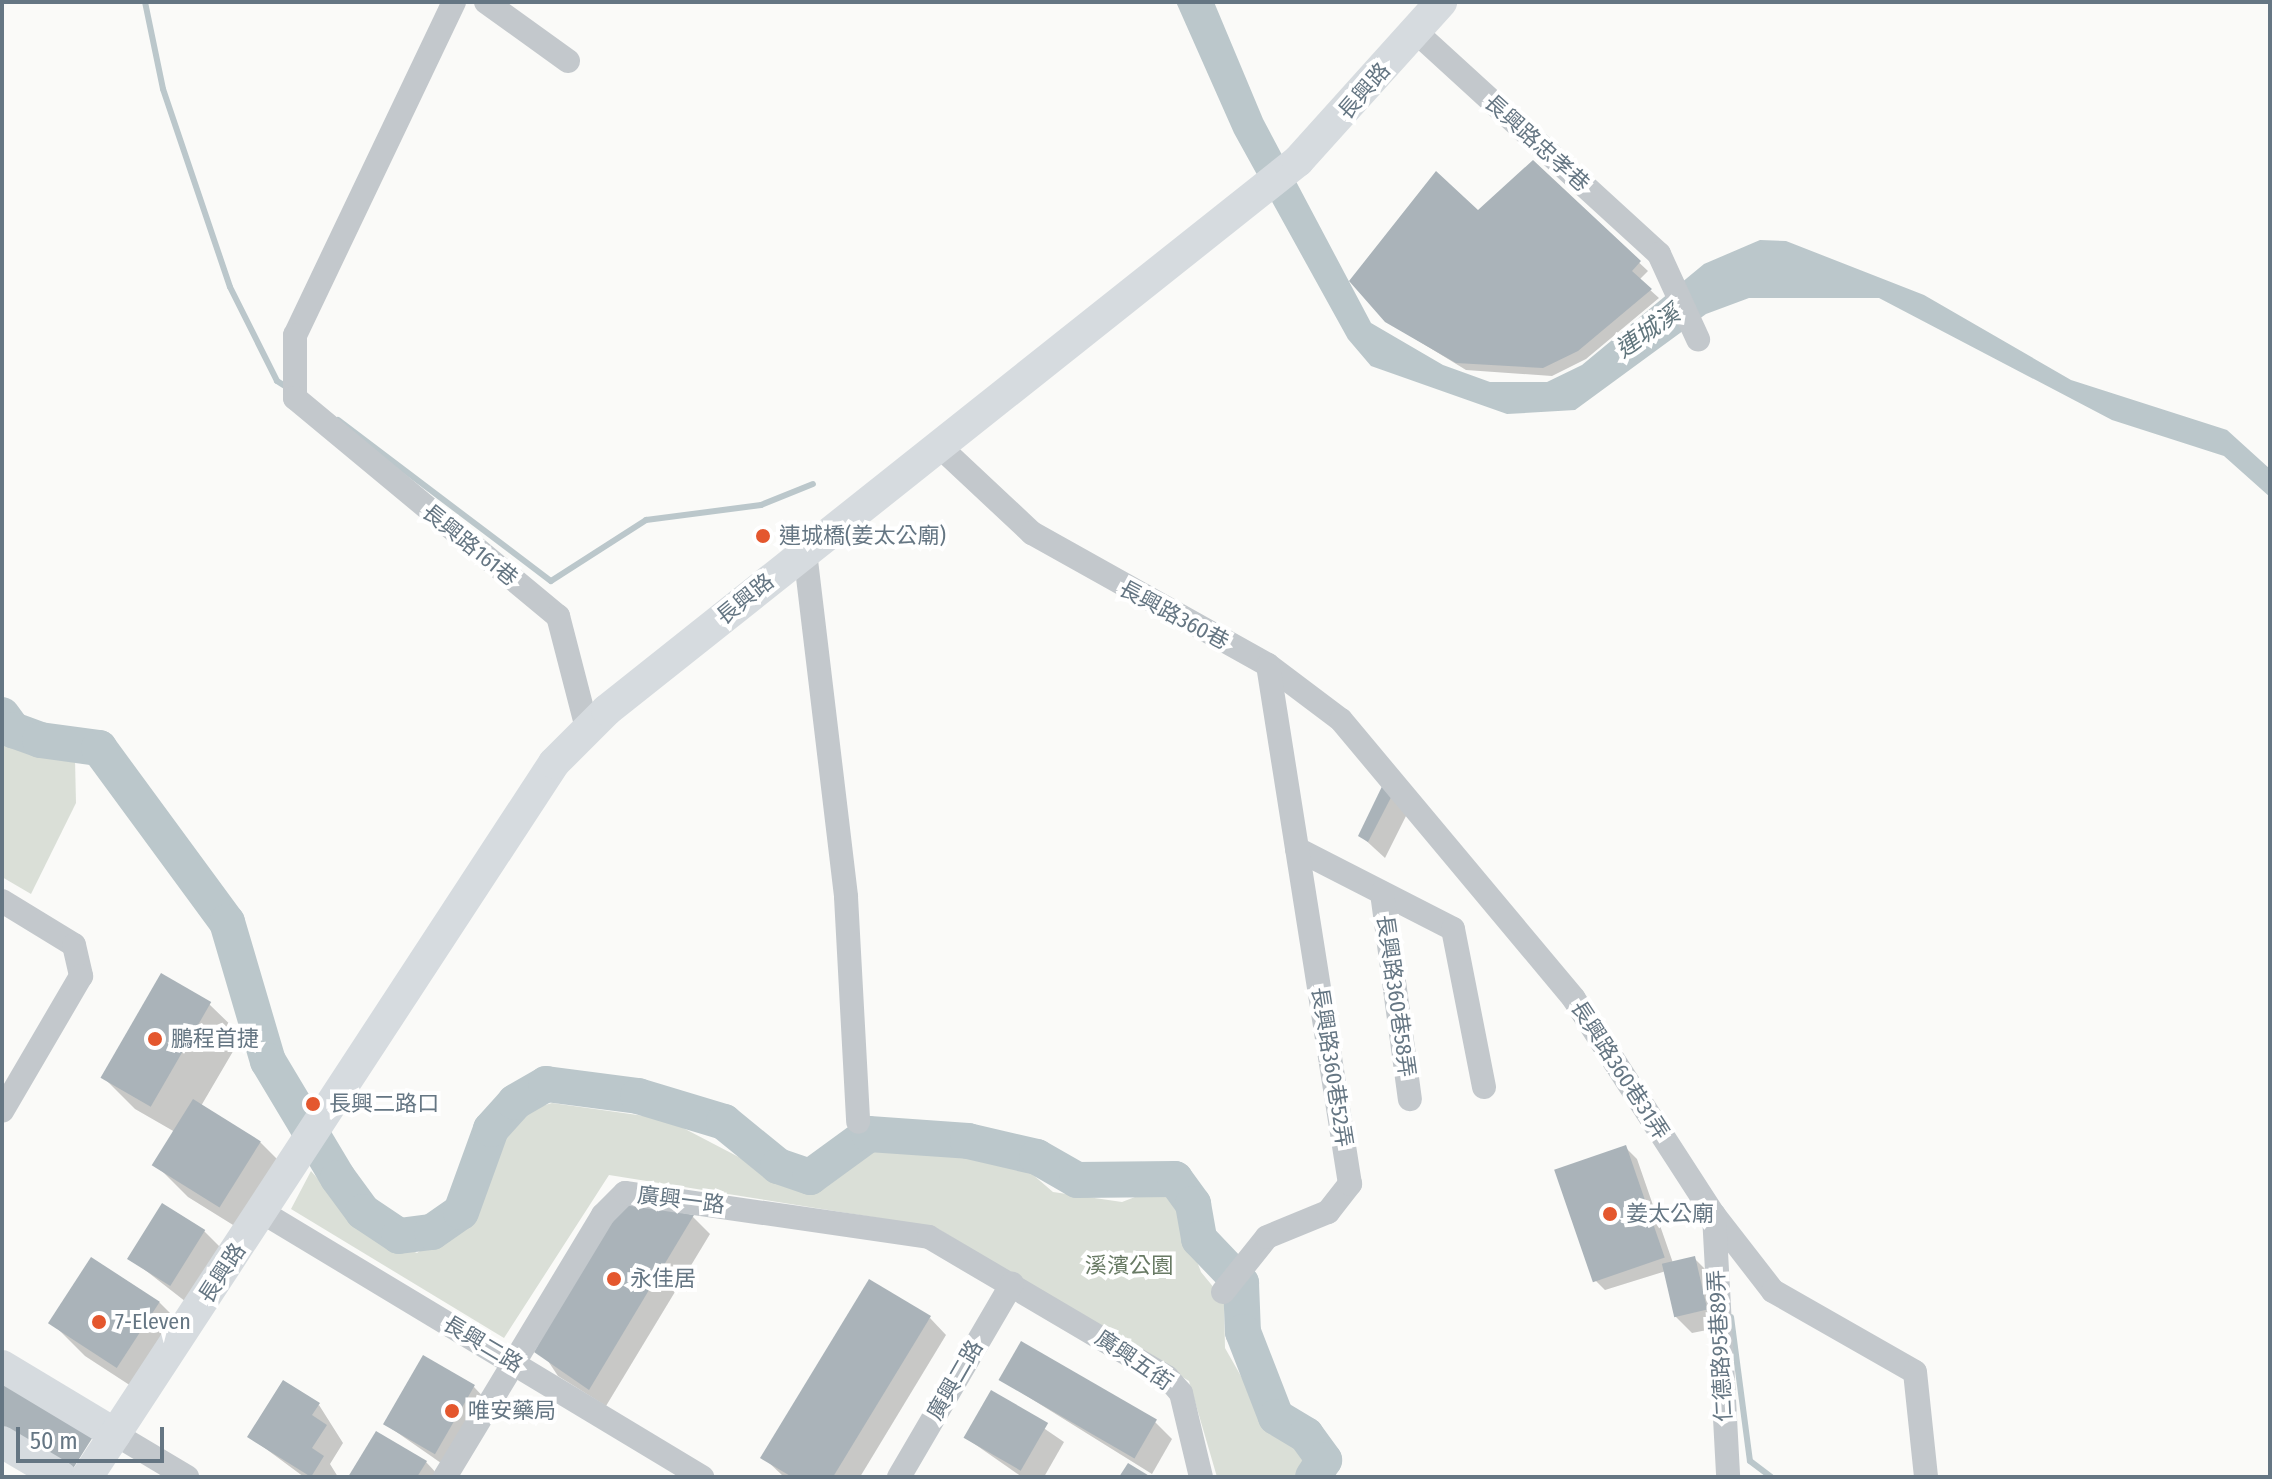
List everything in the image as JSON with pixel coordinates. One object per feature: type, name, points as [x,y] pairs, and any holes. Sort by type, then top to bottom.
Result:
[{"type":"main road","name":"長興路","points":[[87,1477],[262,1212],[518,813],[587,728],[938,445],[1276,179],[1441,2]]},
{"type":"main road","points":[[2,1366],[115,1434]]},
{"type":"main road","points":[[2,1442],[61,1477]]},
{"type":"street","name":"長興路161巷","points":[[454,2],[295,335],[295,398],[558,616],[587,728]]},
{"type":"street","points":[[486,2],[568,61]]},
{"type":"street","name":"長興路忠孝巷","points":[[1416,32],[1659,254],[1698,339]]},
{"type":"street","name":"長興路360巷","points":[[938,445],[1032,533],[1268,665]]},
{"type":"street","points":[[805,552],[846,897],[858,1122]]},
{"type":"street","points":[[1268,665],[1297,849],[1453,929],[1484,1087]]},
{"type":"street","name":"長興路360巷31弄","points":[[1268,665],[1341,720],[1522,930],[1714,1215],[1789,1306],[1835,1322],[1915,1372],[1926,1477]]},
{"type":"street","name":"長興路360巷52弄","points":[[1223,1292],[1267,1237],[1328,1212],[1350,1184],[1297,849]]},
{"type":"street","name":"長興路360巷58弄","points":[[1382,893],[1410,1099]]},
{"type":"street","points":[[2,901],[74,945],[81,976],[2,1111]]},
{"type":"street","name":"廣興一路","points":[[445,1477],[603,1215],[625,1193],[929,1237],[1012,1284]]},
{"type":"street","name":"長興二路","points":[[262,1212],[702,1477]]},
{"type":"street","name":"仁德路95巷89弄","points":[[1714,1215],[1728,1477]]},
{"type":"street","name":"廣興二路","points":[[899,1477],[1012,1284]]},
{"type":"street","name":"廣興五街","points":[[1012,1284],[1167,1377],[1181,1393],[1201,1477]]},
{"type":"street","points":[[115,1434],[187,1477]]},
{"type":"green space","points":[[2,739],[75,759],[76,803],[31,894],[2,877]]},
{"type":"green space","name":"溪濱公園","points":[[552,1103],[666,1119],[800,1189],[824,1181],[846,1158],[886,1149],[1011,1156],[1053,1192],[1122,1202],[1161,1187],[1172,1196],[1201,1272],[1224,1300],[1225,1348],[1263,1415],[1309,1448],[1311,1463],[1303,1477],[1217,1477],[1189,1381],[935,1227],[609,1175],[504,1338],[291,1209],[311,1171],[358,1225],[417,1253],[474,1213],[505,1125],[517,1113]]},
{"type":"water","name":"連城溪","points":[[1176,2],[1214,2],[1263,119],[1371,323],[1443,365],[1490,382],[1547,382],[1582,365],[1704,264],[1760,240],[1786,241],[1924,295],[2071,380],[2227,430],[2270,469],[2270,497],[2224,456],[2112,420],[1879,298],[1749,298],[1706,314],[1575,410],[1507,414],[1371,366],[1348,339],[1234,133]]},
{"type":"building","points":[[1533,160],[1641,261],[1632,271],[1652,289],[1578,351],[1543,368],[1456,363],[1385,322],[1349,281],[1436,171],[1478,210]]},
{"type":"building","points":[[1388,774],[1401,778],[1368,842],[1358,836]]},
{"type":"building","name":"鵬程首捷","points":[[161,973],[211,1002],[151,1107],[101,1078]]},
{"type":"building","points":[[193,1099],[261,1141],[220,1208],[152,1165]]},
{"type":"building","name":"姜太公廟","points":[[1626,1145],[1665,1258],[1593,1282],[1554,1170]]},
{"type":"building","name":"永佳居","points":[[621,1202],[694,1215],[589,1390],[534,1352]]},
{"type":"building","points":[[162,1203],[205,1230],[170,1286],[127,1259]]},
{"type":"building","points":[[1695,1256],[1707,1310],[1674,1317],[1662,1264]]},
{"type":"building","points":[[91,1257],[160,1302],[117,1368],[48,1323]]},
{"type":"building","points":[[869,1279],[931,1316],[833,1477],[792,1477],[760,1458]]},
{"type":"building","points":[[1021,1341],[1157,1419],[1134,1458],[998,1380]]},
{"type":"building","points":[[423,1355],[475,1385],[435,1454],[383,1424]]},
{"type":"building","points":[[2,1375],[96,1432],[69,1475],[2,1434]]},
{"type":"building","points":[[283,1380],[320,1403],[312,1415],[327,1425],[312,1448],[324,1456],[311,1477],[247,1437]]},
{"type":"building","points":[[991,1390],[1048,1423],[1021,1471],[964,1438]]},
{"type":"building","points":[[376,1431],[427,1461],[417,1477],[348,1477]]},
{"type":"building","points":[[1128,1463],[1151,1477],[1119,1477]]},
{"type":"waterway","points":[[145,2],[163,89],[230,287],[277,381],[288,388]]},
{"type":"waterway","points":[[338,420],[551,581],[646,520],[761,505],[813,484]]},
{"type":"waterway","points":[[2,715],[13,730],[40,740],[99,748],[227,922],[268,1061],[338,1178],[363,1212],[399,1236],[432,1232],[461,1212],[491,1129],[515,1102],[546,1084],[638,1096],[724,1122],[778,1166],[810,1177],[869,1134],[968,1141],[1037,1157],[1077,1180],[1175,1179],[1193,1204],[1199,1239],[1241,1283],[1243,1332],[1276,1417],[1306,1435],[1324,1460],[1313,1477]]},
{"type":"waterway","points":[[1731,1317],[1750,1461],[1771,1477]]},
{"type":"place","name":"連城橋(姜太公廟)","points":[[763,536]]},
{"type":"place","name":"鵬程首捷","points":[[155,1039]]},
{"type":"place","name":"長興二路口","points":[[313,1104]]},
{"type":"place","name":"姜太公廟","points":[[1610,1214]]},
{"type":"place","name":"永佳居","points":[[614,1279]]},
{"type":"place","name":"7-Eleven","points":[[99,1322]]},
{"type":"place","name":"唯安藥局","points":[[452,1411]]}]
